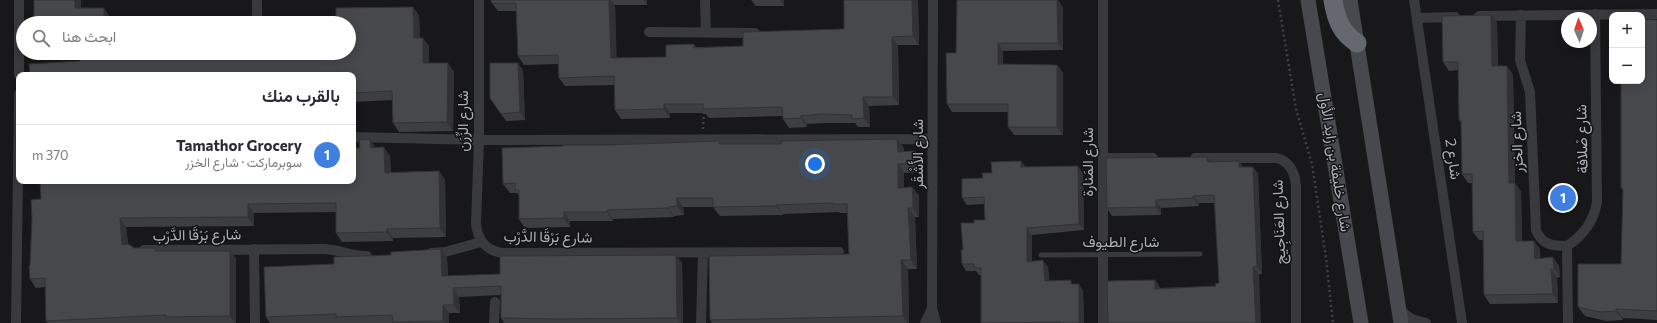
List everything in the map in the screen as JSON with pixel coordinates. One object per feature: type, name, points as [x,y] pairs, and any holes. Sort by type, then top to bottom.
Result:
[{"type":"highway","points":[[1333,0],[1338,22],[1346,34],[1357,43]]},
{"type":"main road","name":"شارع خليفة بن زايد الأول","points":[[1308,0],[1361,323]]},
{"type":"main road","points":[[1350,0],[1400,316]]},
{"type":"street","points":[[19,0],[19,16]]},
{"type":"street","points":[[257,0],[258,16]]},
{"type":"street","name":"شارع الزِّرَن","points":[[479,0],[479,140],[476,224],[481,242]]},
{"type":"street","points":[[705,0],[706,33]]},
{"type":"street","name":"شارع الأَشْقَر","points":[[933,0],[932,308],[936,323]]},
{"type":"street","name":"شارع المَنارة","points":[[1103,0],[1103,323]]},
{"type":"street","name":"شارع 2","points":[[1414,0],[1462,323]]},
{"type":"street","points":[[1417,18],[1561,14]]},
{"type":"street","points":[[1597,14],[1657,14]]},
{"type":"street","name":"شارع الخزر","points":[[1521,15],[1520,60],[1530,92],[1536,230],[1542,241],[1553,246],[1567,246]]},
{"type":"street","points":[[649,32],[768,33]]},
{"type":"street","name":"شارع صْلافة","points":[[1567,246],[1580,237],[1585,231],[1594,217],[1597,202],[1595,48]]},
{"type":"street","points":[[19,60],[19,72]]},
{"type":"street","points":[[356,137],[479,140],[933,139]]},
{"type":"street","points":[[1103,158],[1165,158]]},
{"type":"street","name":"شارع العَنَاجِيج","points":[[1188,158],[1277,158],[1286,162],[1292,169],[1296,186],[1296,323]]},
{"type":"street","points":[[16,323],[18,184]]},
{"type":"street","points":[[422,254],[445,252],[481,242]]},
{"type":"street","name":"شارع بَرْقَا الدَّرْب","points":[[481,242],[490,250],[502,253],[839,252]]},
{"type":"street","points":[[1567,246],[1568,323]]},
{"type":"street","name":"شارع بَرْقَا الدَّرْب","points":[[254,249],[255,323]]},
{"type":"street","name":"شارع بَرْقَا الدَّرْب","points":[[140,250],[334,249],[354,256],[375,256]]},
{"type":"street","points":[[701,323],[703,253]]},
{"type":"street","points":[[494,302],[494,323]]},
{"type":"street","name":"شارع الأَشْقَر","points":[[925,323],[932,308]]},
{"type":"street","points":[[1400,316],[1426,323]]},
{"type":"lane","name":"شارع الطيوف","points":[[1042,255],[1200,254]]},
{"type":"path","points":[[1278,0],[1296,109],[1312,164],[1326,258],[1333,323]]},
{"type":"path","points":[[703,139],[704,109]]},
{"type":"building","points":[[34,0],[75,0],[75,8],[104,8],[104,16],[34,16]]},
{"type":"building","points":[[491,0],[609,0],[611,58],[666,57],[666,45],[694,44],[694,48],[743,46],[743,32],[844,29],[844,0],[912,0],[913,36],[892,37],[893,97],[863,97],[864,118],[852,119],[852,115],[822,114],[801,116],[801,118],[783,119],[782,107],[703,109],[703,104],[664,104],[664,109],[615,110],[614,76],[559,78],[558,55],[518,56],[516,3],[492,3]]},
{"type":"building","points":[[957,0],[1057,0],[1058,43],[998,43],[998,64],[1057,65],[1057,127],[1008,127],[1008,104],[947,104],[946,53],[956,53]]},
{"type":"building","points":[[413,7],[414,38],[423,38],[423,63],[448,63],[447,122],[393,123],[392,91],[356,93],[356,72],[30,72],[29,64],[80,60],[356,60],[356,16],[336,16],[336,8]]},
{"type":"building","points":[[1491,15],[1492,66],[1507,66],[1509,183],[1515,183],[1516,241],[1534,241],[1535,259],[1553,257],[1554,269],[1551,269],[1553,294],[1484,295],[1483,231],[1473,232],[1472,174],[1462,174],[1458,62],[1443,62],[1442,16]]},
{"type":"building","points":[[1645,19],[1657,20],[1657,311],[1616,309],[1616,311],[1600,312],[1578,307],[1578,264],[1621,264],[1623,188],[1621,188],[1621,84],[1645,84]]},
{"type":"building","points":[[490,63],[518,63],[520,112],[501,114],[490,98]]},
{"type":"building","points":[[370,139],[371,148],[384,147],[385,173],[439,171],[440,228],[387,229],[387,232],[336,233],[336,203],[248,204],[248,217],[120,218],[122,245],[128,244],[134,248],[155,248],[155,251],[230,251],[230,316],[166,317],[166,315],[46,321],[45,278],[30,279],[29,266],[32,218],[31,200],[41,199],[40,184],[356,184],[356,148],[360,148],[359,140]]},
{"type":"building","points":[[897,139],[898,152],[914,151],[915,163],[898,164],[898,188],[912,187],[913,199],[913,208],[908,208],[911,260],[901,260],[903,316],[710,320],[709,256],[849,254],[847,204],[833,203],[713,207],[713,198],[677,198],[677,206],[668,208],[607,210],[607,212],[564,212],[564,218],[519,219],[519,190],[515,190],[515,183],[503,184],[502,148],[719,141],[719,144],[781,144],[781,141]]},
{"type":"building","points":[[1207,157],[1207,161],[1210,162],[1239,161],[1239,167],[1253,167],[1257,266],[1253,267],[1256,323],[1108,323],[1107,281],[1155,280],[1155,289],[1216,286],[1215,284],[1219,283],[1214,195],[1156,200],[1156,207],[1107,208],[1106,158]]},
{"type":"building","points":[[1021,161],[1021,167],[1078,166],[1079,224],[1027,228],[1027,262],[1043,260],[1045,281],[1071,280],[1071,284],[1079,284],[1079,323],[981,323],[981,268],[975,268],[974,264],[962,264],[961,250],[963,250],[961,223],[974,223],[974,220],[985,220],[984,197],[962,198],[962,179],[983,178],[982,173],[992,173],[991,162]]},
{"type":"building","points":[[441,249],[442,276],[500,274],[500,256],[676,255],[677,318],[501,318],[501,286],[453,288],[454,305],[443,305],[443,321],[393,322],[392,315],[336,317],[336,314],[266,317],[264,267],[334,264],[334,257],[391,255],[391,252]]},
{"type":"place","name":"Tamathor Grocery","points":[[1563,198]]}]
